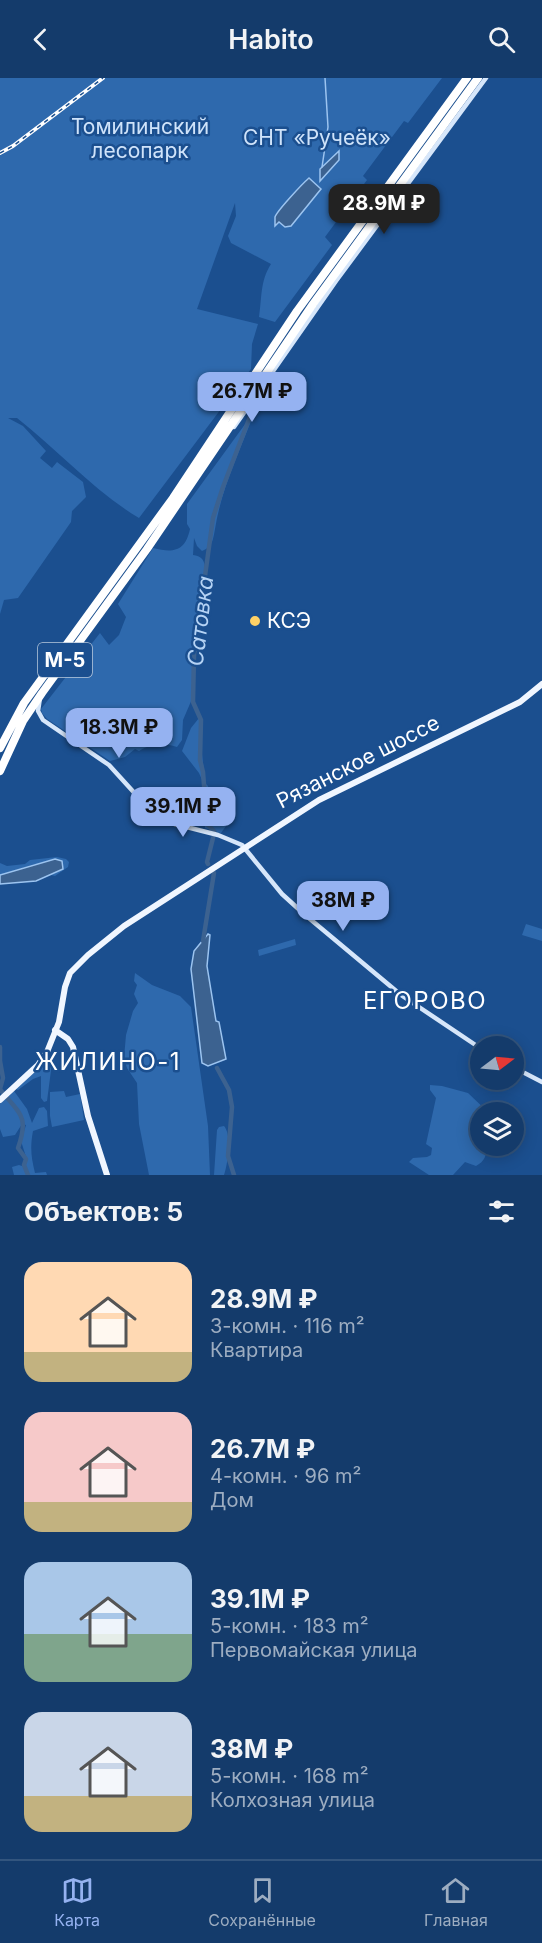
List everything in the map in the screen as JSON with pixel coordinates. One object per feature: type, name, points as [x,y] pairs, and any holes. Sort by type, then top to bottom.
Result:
[{"type":"highway","name":"М-5","points":[[0,748],[33,690],[172,498],[297,311],[467,78]]},
{"type":"highway","name":"М-5","points":[[0,771],[23,721],[42,693],[142,556],[313,303],[478,78]]},
{"type":"main road","points":[[216,448],[246,412],[330,290],[486,78]]},
{"type":"main road","name":"Рязанское шоссе","points":[[3,1097],[38,1065],[51,1044],[68,978],[81,962],[124,926],[317,797],[518,699],[542,682]]},
{"type":"main road","points":[[42,693],[38,707],[43,720],[109,765],[159,820],[218,835],[243,846],[282,894],[304,914],[401,995],[470,1041]]},
{"type":"main road","name":"Рязанское шоссе","points":[[55,1030],[62,986],[77,960],[130,918],[243,846]]},
{"type":"main road","points":[[58,1022],[75,1053],[88,1116],[107,1175]]},
{"type":"main road","points":[[55,1030],[68,1039]]},
{"type":"main road","points":[[51,1044],[57,1039],[68,1039]]},
{"type":"main road","points":[[524,1073],[542,1082]]},
{"type":"green space","points":[[0,78],[442,78],[408,123],[404,121],[363,176],[367,180],[325,237],[332,245],[275,322],[259,317],[263,283],[271,264],[231,243],[228,236],[236,216],[235,203],[197,309],[258,324],[252,344],[251,369],[139,518],[107,496],[17,418],[8,418],[23,426],[46,451],[40,458],[52,468],[57,462],[83,482],[86,497],[72,511],[71,522],[18,598],[4,600],[0,614]]},
{"type":"green space","points":[[253,416],[222,500],[212,542],[202,551],[194,538],[193,555],[202,558],[205,567],[199,623],[195,649],[192,653],[192,699],[183,720],[182,740],[177,747],[158,744],[139,751],[135,749],[125,757],[110,761],[47,719],[41,709],[100,633],[109,645],[119,635],[126,617],[118,604],[153,548],[172,550],[185,542],[190,529],[187,524],[187,504]]},
{"type":"green space","points":[[199,718],[202,722],[201,745],[205,780],[203,782],[182,751],[191,728]]},
{"type":"green space","points":[[206,784],[212,812],[224,821],[226,826],[221,833],[205,828],[202,788]]},
{"type":"green space","points":[[57,857],[69,862],[68,867],[55,876],[51,875],[63,869],[63,864],[35,864],[0,875],[0,863],[7,866],[25,864],[30,860]]},
{"type":"green space","points":[[526,924],[542,929],[542,941],[522,935]]},
{"type":"green space","points":[[295,939],[296,945],[259,956],[258,950]]},
{"type":"green space","points":[[135,973],[152,985],[180,996],[191,1007],[208,1126],[210,1175],[149,1175],[139,1124],[137,1083],[127,1068],[124,1058],[126,1035],[133,1011],[138,1003],[134,994],[137,985],[134,981]]},
{"type":"green space","points":[[48,1060],[52,1063],[47,1101],[44,1102],[41,1098],[41,1076],[18,1090],[16,1089]]},
{"type":"green space","points":[[430,1085],[442,1086],[468,1093],[477,1102],[470,1102],[470,1156],[485,1156],[476,1166],[465,1162],[453,1175],[429,1175],[409,1162],[413,1158],[431,1155],[432,1148],[426,1144],[436,1098],[430,1090]]},
{"type":"green space","points":[[14,1091],[27,1109],[32,1123],[39,1108],[44,1107],[47,1111],[48,1126],[33,1131],[31,1147],[35,1173],[46,1172],[47,1175],[14,1175],[12,1167],[19,1165],[25,1167],[27,1160],[21,1141],[26,1125],[22,1124],[15,1135],[3,1137],[0,1129],[0,1104]]},
{"type":"green space","points":[[64,1091],[66,1097],[80,1094],[84,1120],[52,1127],[50,1092]]},
{"type":"green space","points":[[224,1126],[229,1142],[227,1164],[224,1175],[214,1175],[217,1130]]},
{"type":"shaded area","points":[[339,151],[339,160],[320,181],[320,169]]},
{"type":"shaded area","points":[[309,178],[321,189],[291,226],[285,227],[279,222],[275,226],[277,214]]},
{"type":"shaded area","points":[[55,859],[62,861],[63,869],[36,881],[0,884],[0,875]]},
{"type":"shaded area","points":[[208,934],[210,935],[207,966],[216,1021],[219,1022],[226,1059],[208,1066],[202,1063],[191,969],[194,951]]},
{"type":"waterway","points":[[322,167],[328,127],[325,78]]},
{"type":"waterway","name":"Сатовка","points":[[214,831],[207,824],[200,760],[201,720],[193,702],[194,656],[213,518],[251,414]]},
{"type":"waterway","name":"Сатовка","points":[[208,864],[213,838]]},
{"type":"waterway","name":"Сатовка","points":[[203,941],[214,873]]},
{"type":"waterway","points":[[0,1047],[0,1061]]},
{"type":"waterway","points":[[0,1061],[3,1078],[0,1089],[17,1109],[22,1121],[23,1128],[18,1148],[26,1159],[24,1165],[28,1175]]},
{"type":"waterway","name":"Сатовка","points":[[217,1068],[229,1090],[232,1107],[228,1156],[234,1175]]},
{"type":"railway","points":[[0,153],[13,146],[103,78]]},
{"type":"place","name":"КСЭ","points":[[255,621]]},
{"type":"district","name":"ЕГОРОВО","points":[[425,1001]]},
{"type":"district","name":"ЖИЛИНО-1","points":[[108,1062]]},
{"type":"park label","name":"СНТ «Ручеёк»","points":[[317,138]]},
{"type":"park label","name":"Томилинский лесопарк","points":[[140,139]]}]
